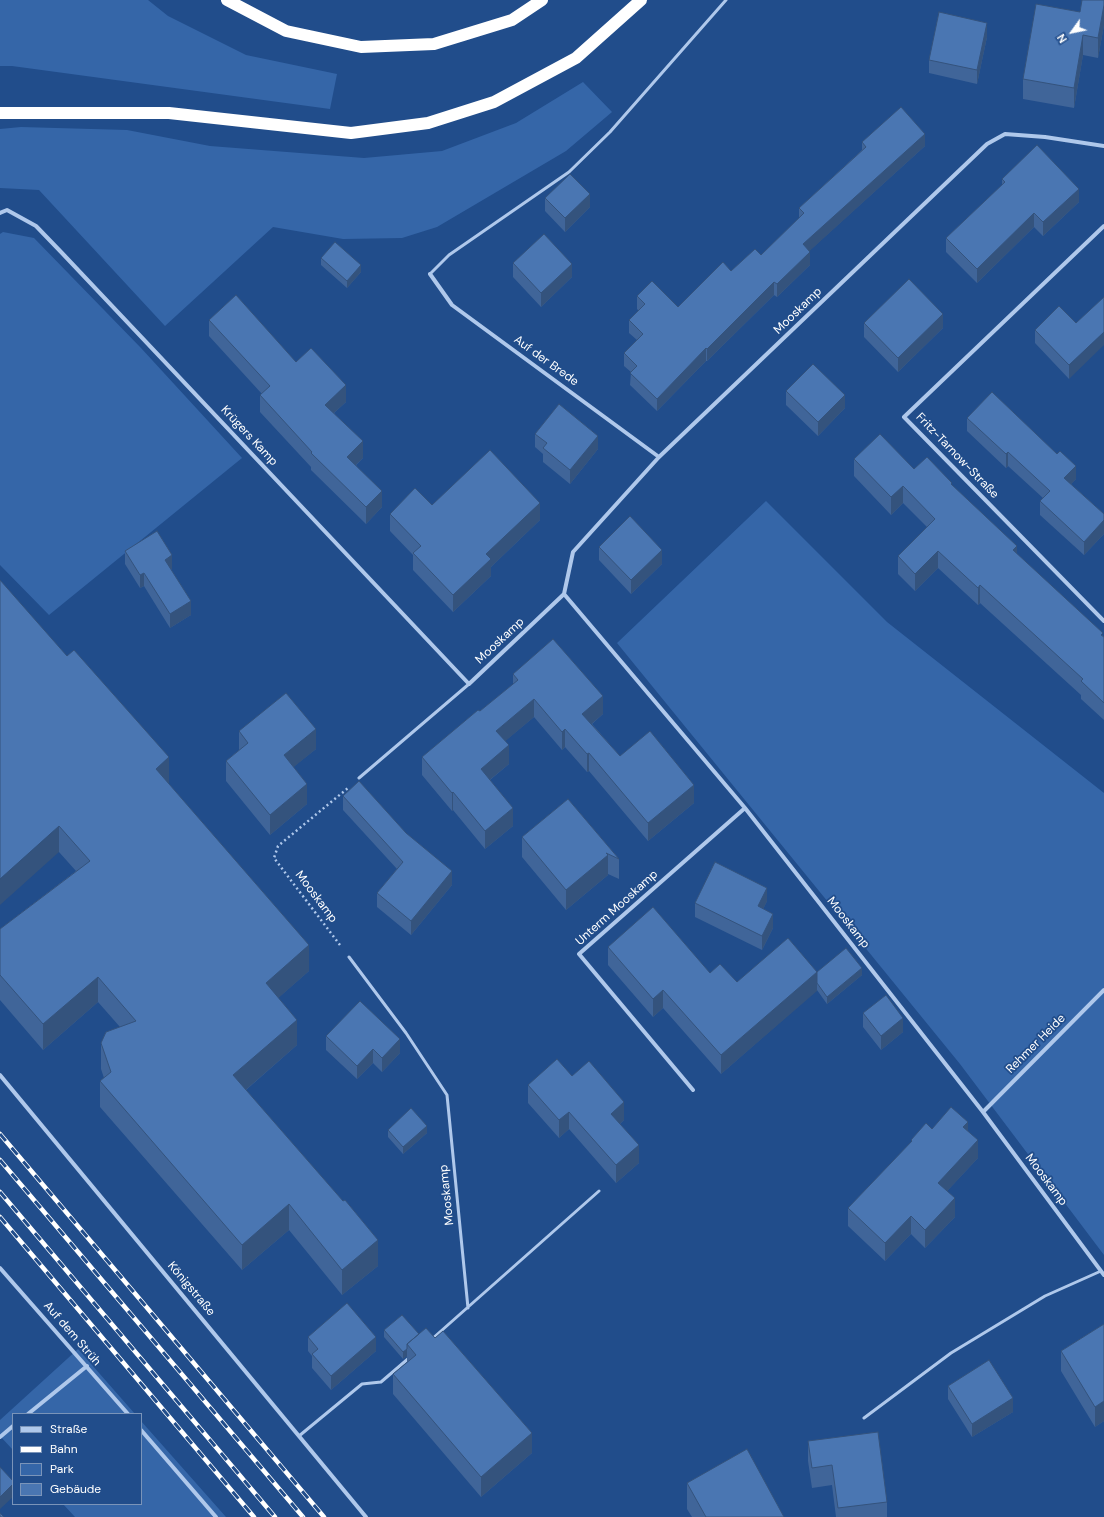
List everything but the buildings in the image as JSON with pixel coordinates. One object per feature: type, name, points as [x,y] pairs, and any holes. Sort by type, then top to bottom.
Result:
[{"type":"highway","points":[[227,0],[286,32],[361,47],[434,44],[512,20],[542,0]]},
{"type":"highway","points":[[0,113],[169,113],[351,132],[428,123],[494,102],[576,58],[640,0]]},
{"type":"street","name":"Mooskamp","points":[[469,684],[564,594],[572,552],[659,457],[987,144],[1005,134],[1045,137],[1104,146]]},
{"type":"street","name":"Krügers Kamp","points":[[0,213],[7,210],[36,226],[469,684]]},
{"type":"street","name":"Fritz-Tarnow-Straße","points":[[1104,226],[904,417],[1104,621]]},
{"type":"street","name":"Auf der Brede","points":[[430,274],[452,304],[659,457]]},
{"type":"street","name":"Mooskamp","points":[[564,594],[745,808],[983,1112],[1104,1275]]},
{"type":"street","name":"Unterm Mooskamp","points":[[693,1090],[579,954],[745,808]]},
{"type":"street","name":"Rehmer Heide","points":[[983,1112],[1104,990]]},
{"type":"street","name":"Königstraße","points":[[0,1075],[250,1375],[366,1517]]},
{"type":"street","name":"Auf dem Strüh","points":[[0,1268],[127,1413]]},
{"type":"street","points":[[29,1413],[87,1366]]},
{"type":"street","points":[[0,1437],[12,1427]]},
{"type":"street","points":[[142,1431],[216,1517]]},
{"type":"lane","points":[[430,274],[449,255],[569,172],[610,132],[726,0]]},
{"type":"lane","name":"Mooskamp","points":[[359,778],[469,684]]},
{"type":"lane","name":"Mooskamp","points":[[349,957],[406,1033],[447,1095],[468,1308]]},
{"type":"lane","points":[[427,1342],[468,1308],[599,1191]]},
{"type":"lane","points":[[864,1418],[951,1353],[1045,1296],[1101,1271]]},
{"type":"lane","points":[[299,1436],[362,1384],[381,1382],[410,1357]]},
{"type":"path","name":"Mooskamp","points":[[349,957],[274,858],[278,846],[359,778]]},
{"type":"green space","points":[[0,0],[148,0],[168,16],[246,55],[337,74],[330,109],[12,66],[0,66]]},
{"type":"green space","points":[[583,82],[612,112],[566,151],[437,227],[402,238],[343,239],[273,227],[165,326],[39,190],[0,188],[0,129],[21,127],[127,130],[210,146],[364,158],[442,151],[516,123]]},
{"type":"green space","points":[[3,232],[34,238],[141,348],[242,458],[49,615],[0,565],[0,234]]},
{"type":"green space","points":[[766,501],[887,622],[1104,793],[1104,1255],[960,1064],[617,643]]},
{"type":"green space","points":[[78,1349],[134,1413],[12,1413],[12,1449],[0,1436],[0,1420]]},
{"type":"green space","points":[[142,1422],[226,1517],[75,1517],[64,1505],[142,1505]]},
{"type":"railway","points":[[0,1134],[324,1517]]},
{"type":"railway","points":[[0,1160],[303,1517]]},
{"type":"railway","points":[[0,1192],[275,1517]]},
{"type":"railway","points":[[0,1217],[254,1517]]}]
